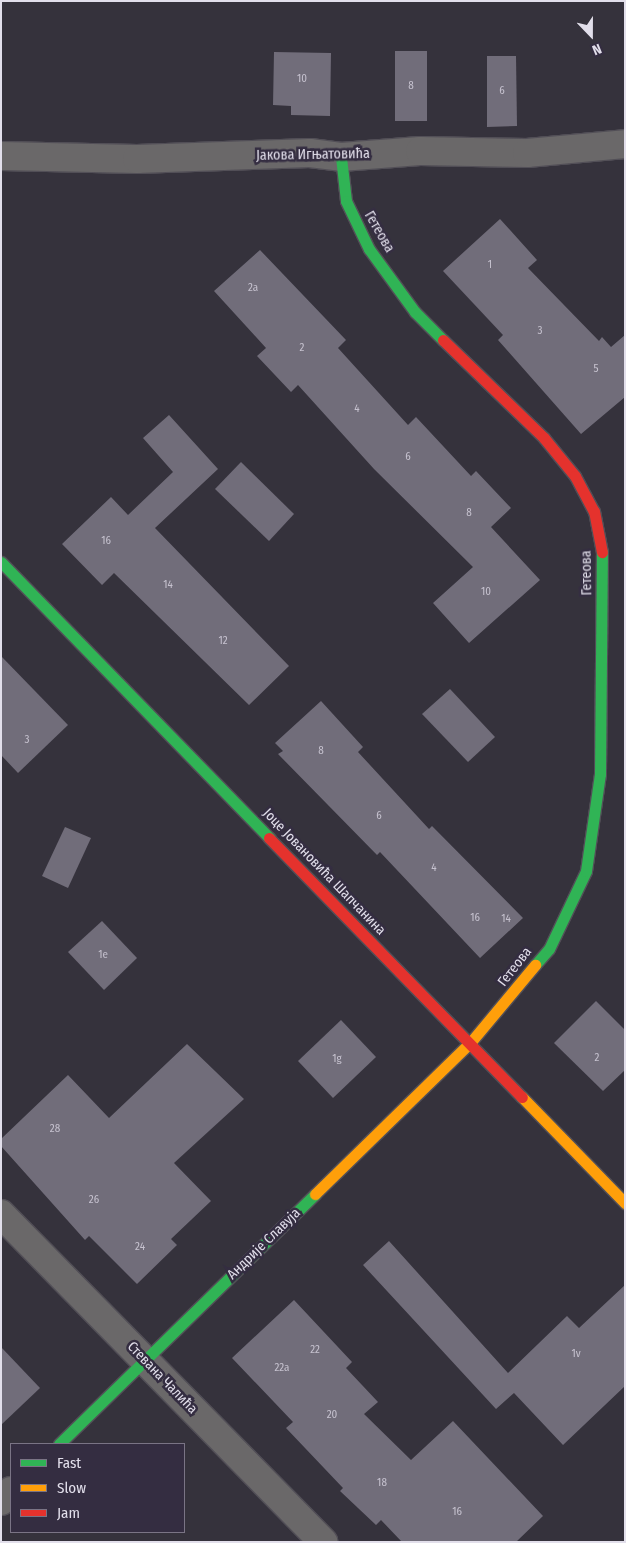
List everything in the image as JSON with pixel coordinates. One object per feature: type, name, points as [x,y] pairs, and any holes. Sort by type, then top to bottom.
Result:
[{"type":"street","name":"Јакова Игњатовића","points":[[1,156],[137,160],[310,153],[341,157],[420,151],[527,153],[625,144]]},
{"type":"street","name":"Гетеова","points":[[341,157],[346,201],[368,249],[415,312],[544,438],[575,476],[594,511],[602,543],[600,774],[586,871],[548,949],[470,1044]]},
{"type":"street","name":"Јоце Јовановића Шапчанина","points":[[1,562],[625,1203]]},
{"type":"street","name":"Андрије Славуја","points":[[60,1443],[470,1044]]},
{"type":"street","name":"Стевана Чалића","points":[[1,1214],[323,1542]]},
{"type":"street","points":[[1,1501],[10,1492]]},
{"type":"building","points":[[395,51],[427,51],[427,121],[395,121]]},
{"type":"building","points":[[274,52],[331,53],[330,116],[291,115],[291,106],[273,105]]},
{"type":"building","points":[[487,56],[516,56],[517,126],[487,127]]},
{"type":"building","points":[[500,219],[537,260],[528,268],[599,341],[602,337],[611,347],[625,335],[625,397],[581,434],[498,340],[503,335],[443,271]]},
{"type":"building","points":[[260,250],[346,340],[338,348],[408,425],[416,417],[471,476],[476,471],[511,508],[491,527],[540,580],[469,643],[433,603],[473,567],[374,469],[298,385],[291,392],[257,356],[266,348],[214,291]]},
{"type":"building","points":[[169,415],[218,469],[155,528],[289,666],[249,705],[114,573],[102,585],[62,544],[111,497],[128,515],[173,472],[143,438]]},
{"type":"building","points":[[241,462],[294,514],[269,541],[215,489]]},
{"type":"building","points":[[1,656],[68,725],[18,773],[1,755]]},
{"type":"building","points":[[450,689],[495,737],[468,762],[422,714]]},
{"type":"building","points":[[321,701],[363,747],[358,752],[429,829],[432,826],[523,918],[480,958],[380,852],[377,855],[278,754],[283,751],[275,743]]},
{"type":"building","points":[[65,827],[91,838],[68,888],[42,876]]},
{"type":"building","points":[[102,921],[137,958],[104,990],[68,952]]},
{"type":"building","points":[[596,1001],[625,1030],[625,1070],[603,1091],[554,1043]]},
{"type":"building","points":[[341,1020],[376,1057],[333,1098],[298,1061]]},
{"type":"building","points":[[187,1044],[244,1099],[174,1163],[211,1201],[171,1239],[177,1245],[137,1284],[89,1236],[85,1240],[1,1146],[1,1139],[68,1075],[109,1118]]},
{"type":"building","points":[[389,1241],[508,1373],[567,1316],[579,1328],[625,1285],[625,1386],[563,1445],[514,1393],[496,1409],[363,1265]]},
{"type":"building","points":[[294,1300],[352,1362],[346,1368],[378,1402],[364,1414],[411,1460],[453,1421],[543,1516],[516,1542],[402,1542],[381,1520],[376,1525],[340,1491],[343,1488],[286,1428],[293,1422],[232,1358]]},
{"type":"building","points":[[1,1347],[40,1388],[1,1425]]},
{"type":"traffic: fast","points":[[341,157],[346,201],[369,249],[415,312],[443,340]]},
{"type":"traffic: fast","points":[[535,965],[549,949],[586,871],[600,774],[602,552]]},
{"type":"traffic: fast","points":[[1,562],[269,838]]},
{"type":"traffic: fast","points":[[60,1443],[315,1194]]},
{"type":"traffic: slow","points":[[315,1194],[470,1043],[535,965]]},
{"type":"traffic: slow","points":[[522,1097],[625,1203]]},
{"type":"traffic: jam","points":[[443,340],[544,438],[575,476],[594,511],[602,552]]},
{"type":"traffic: jam","points":[[269,838],[522,1097]]}]
